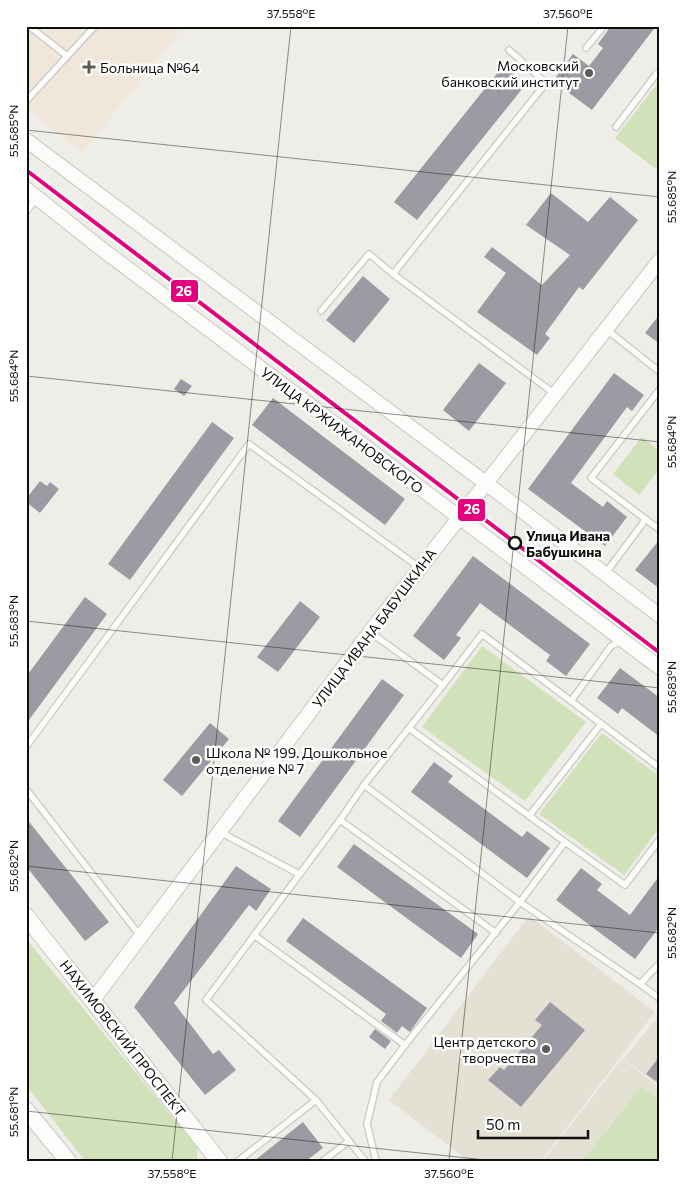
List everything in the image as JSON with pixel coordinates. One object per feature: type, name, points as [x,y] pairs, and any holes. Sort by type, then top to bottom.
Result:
[{"type":"main road","name":"НАХИМОВСКИЙ ПРОСПЕКТ","points":[[26,916],[214,1158]]},
{"type":"main road","points":[[26,1110],[68,1161]]},
{"type":"street","points":[[26,140],[487,484],[660,616]]},
{"type":"street","name":"УЛИЦА КРЖИЖАНОВСКОГО","points":[[32,193],[103,250],[660,668]]},
{"type":"street","name":"УЛИЦА ИВАНА БАБУШКИНА","points":[[93,1000],[370,632],[660,260]]},
{"type":"lane","points":[[29,26],[67,56]]},
{"type":"lane","points":[[26,101],[95,26]]},
{"type":"lane","points":[[586,48],[604,26]]},
{"type":"lane","points":[[394,274],[546,83],[509,50]]},
{"type":"lane","points":[[616,127],[659,73]]},
{"type":"lane","points":[[26,212],[32,193]]},
{"type":"lane","points":[[321,311],[369,254],[556,394]]},
{"type":"lane","points":[[606,330],[660,372]]},
{"type":"lane","points":[[660,389],[591,478],[660,530]]},
{"type":"lane","points":[[26,748],[249,444],[420,568]]},
{"type":"lane","points":[[605,574],[646,519]]},
{"type":"lane","points":[[370,632],[443,685]]},
{"type":"lane","points":[[365,1161],[316,1100],[206,1000],[340,820],[364,784],[410,729],[482,634],[660,768]]},
{"type":"lane","points":[[571,701],[611,646],[623,640]]},
{"type":"lane","points":[[529,816],[601,724]]},
{"type":"lane","points":[[410,729],[624,885],[660,839]]},
{"type":"lane","points":[[364,784],[520,902],[660,999]]},
{"type":"lane","points":[[26,789],[141,937]]},
{"type":"lane","points":[[340,820],[496,933]]},
{"type":"lane","points":[[220,832],[299,874]]},
{"type":"lane","points":[[376,1161],[367,1124],[377,1082],[496,933],[564,842]]},
{"type":"lane","points":[[254,935],[405,1045]]},
{"type":"lane","points":[[640,984],[660,963]]},
{"type":"lane","points":[[238,1161],[316,1100]]},
{"type":"lane","points":[[324,1161],[349,1141]]},
{"type":"shaded area","name":"Больница №64","points":[[26,26],[184,26],[82,152],[26,108]]},
{"type":"shaded area","points":[[529,916],[655,1012],[541,1161],[469,1161],[389,1100]]},
{"type":"shaded area","points":[[660,1014],[660,1086],[624,1059]]},
{"type":"shaded area","points":[[622,1059],[660,1088],[660,1161],[543,1161]]},
{"type":"green space","points":[[658,83],[660,84],[660,172],[615,138]]},
{"type":"green space","points":[[642,437],[660,451],[660,468],[639,495],[613,474]]},
{"type":"green space","points":[[482,646],[586,722],[525,801],[422,727]]},
{"type":"green space","points":[[602,733],[660,777],[660,827],[624,875],[539,814]]},
{"type":"green space","points":[[26,939],[197,1147],[197,1161],[85,1161],[26,1085]]},
{"type":"green space","points":[[641,1087],[660,1101],[660,1161],[583,1161]]},
{"type":"building","name":"Московский банковский институт","points":[[611,26],[656,26],[592,110],[553,81],[573,54],[589,66],[603,48],[598,44]]},
{"type":"building","points":[[503,66],[526,84],[417,220],[394,202]]},
{"type":"building","points":[[551,193],[588,222],[610,197],[638,220],[583,290],[579,287],[545,334],[550,338],[537,355],[477,312],[506,273],[484,257],[492,247],[542,285],[570,255],[526,225]]},
{"type":"building","points":[[363,276],[390,299],[354,343],[326,320]]},
{"type":"building","points":[[660,314],[660,344],[645,333]]},
{"type":"building","points":[[479,363],[506,383],[469,431],[443,410]]},
{"type":"building","points":[[614,373],[644,395],[632,411],[627,407],[571,483],[603,507],[607,501],[627,517],[605,546],[528,489]]},
{"type":"building","points":[[181,379],[192,386],[184,396],[174,389]]},
{"type":"building","points":[[273,398],[405,499],[385,525],[252,425]]},
{"type":"building","points":[[212,422],[234,438],[130,580],[108,564]]},
{"type":"building","points":[[40,481],[47,486],[50,482],[59,489],[40,513],[26,502],[26,499]]},
{"type":"building","points":[[660,539],[660,589],[635,570]]},
{"type":"building","points":[[473,556],[590,644],[566,676],[546,661],[550,655],[480,603],[456,635],[461,638],[444,660],[413,636]]},
{"type":"building","points":[[85,597],[107,614],[26,724],[26,677]]},
{"type":"building","points":[[300,601],[320,617],[278,672],[257,657]]},
{"type":"building","points":[[620,668],[660,698],[660,737],[622,708],[618,714],[597,698]]},
{"type":"building","points":[[382,679],[404,695],[300,837],[278,821]]},
{"type":"building","name":"Школа № 199. Дошкольное отделение № 7","points":[[210,723],[229,739],[182,796],[163,780]]},
{"type":"building","points":[[434,762],[453,776],[448,782],[522,837],[527,831],[550,848],[527,878],[411,792]]},
{"type":"building","points":[[26,818],[109,922],[85,941],[26,866]]},
{"type":"building","points":[[354,844],[478,934],[461,958],[337,867]]},
{"type":"building","points":[[236,866],[271,889],[256,911],[249,905],[174,1003],[213,1054],[219,1050],[236,1070],[205,1095],[134,1007]]},
{"type":"building","points":[[581,868],[602,884],[597,890],[630,915],[660,875],[660,926],[635,959],[556,900]]},
{"type":"building","points":[[303,918],[427,1008],[410,1032],[402,1026],[397,1033],[381,1021],[386,1014],[286,941]]},
{"type":"building","name":"Центр детского творчества","points":[[550,1002],[585,1030],[521,1107],[488,1080],[500,1067],[504,1070],[542,1025],[535,1020]]},
{"type":"building","points":[[375,1029],[391,1041],[385,1049],[369,1037]]},
{"type":"building","points":[[660,1056],[660,1084],[646,1074]]},
{"type":"building","points":[[303,1122],[323,1148],[306,1161],[254,1161]]},
{"type":"transit line","name":"26","points":[[26,170],[660,653]]},
{"type":"place","name":"Больница №64","points":[[89,67]]},
{"type":"place","name":"Московский банковский институт","points":[[589,73]]},
{"type":"place","name":"Улица Ивана Бабушкина","points":[[515,543]]},
{"type":"place","name":"Школа № 199. Дошкольное отделение № 7","points":[[196,760]]},
{"type":"place","name":"Центр детского творчества","points":[[546,1049]]}]
